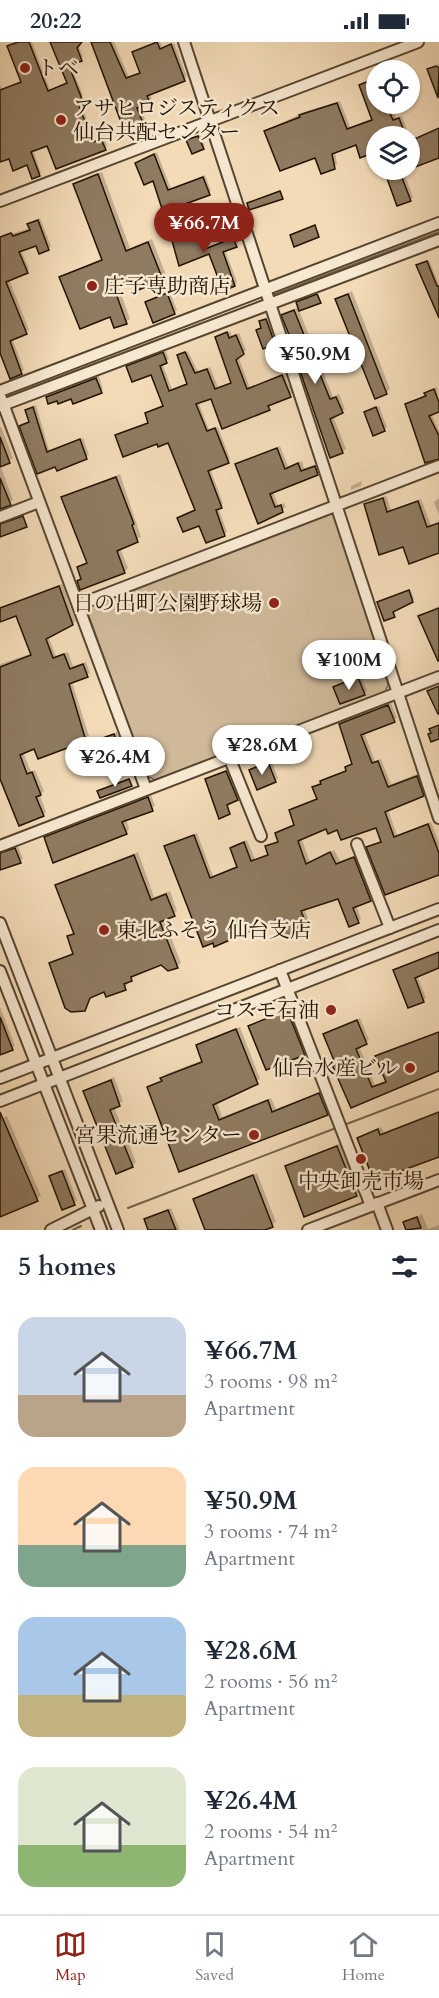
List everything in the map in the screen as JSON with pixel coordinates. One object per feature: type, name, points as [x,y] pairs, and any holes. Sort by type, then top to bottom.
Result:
[{"type":"street","points":[[184,42],[439,819]]},
{"type":"street","points":[[0,201],[418,42]]},
{"type":"street","points":[[1,399],[265,290],[439,223]]},
{"type":"street","points":[[1,399],[270,304],[439,240]]},
{"type":"street","points":[[1,399],[146,789]]},
{"type":"street","points":[[78,604],[439,466]]},
{"type":"street","points":[[0,517],[39,502]]},
{"type":"street","points":[[0,846],[439,677]]},
{"type":"street","points":[[229,757],[261,836]]},
{"type":"street","points":[[357,844],[390,928]]},
{"type":"street","points":[[0,1078],[439,909]]},
{"type":"street","points":[[0,923],[116,1225],[98,1229],[45,1084],[35,1064],[0,971]]},
{"type":"street","points":[[0,1101],[439,930]]},
{"type":"street","points":[[280,970],[341,1124],[387,1230]]},
{"type":"street","points":[[308,1230],[439,1180]]},
{"type":"street","points":[[51,1230],[108,1202]]},
{"type":"shaded area","points":[[328,513],[335,515],[388,685],[385,692],[155,780],[147,776],[87,611],[89,605]]},
{"type":"building","points":[[18,42],[29,42],[48,91],[67,83],[50,42],[82,42],[77,48],[82,61],[69,66],[82,99],[77,101],[93,142],[101,139],[106,150],[56,169],[47,146],[31,152],[40,176],[32,179],[27,165],[13,171],[9,159],[0,162],[0,90],[21,82],[7,46]]},
{"type":"building","points":[[91,42],[110,42],[126,78],[140,73],[132,52],[157,42],[160,49],[171,44],[185,81],[147,96],[150,103],[137,108],[143,123],[124,130]]},
{"type":"building","points":[[436,66],[439,68],[438,98],[427,69]]},
{"type":"building","points":[[366,82],[366,104],[359,85]]},
{"type":"building","points":[[337,103],[347,129],[372,120],[370,114],[390,114],[393,120],[399,118],[402,126],[366,126],[366,156],[360,158],[356,145],[332,154],[335,169],[321,174],[315,158],[280,171],[264,131],[300,117],[299,115]]},
{"type":"building","points":[[439,128],[439,158],[420,165],[420,137]]},
{"type":"building","points":[[198,136],[204,149],[192,154],[186,140]]},
{"type":"building","points":[[154,154],[168,190],[203,177],[210,195],[163,212],[153,181],[144,185],[135,163]]},
{"type":"building","points":[[98,174],[126,251],[148,242],[163,280],[136,291],[133,281],[114,288],[127,324],[114,328],[110,317],[80,329],[59,277],[102,260],[73,184]]},
{"type":"building","points":[[388,180],[403,180],[411,201],[397,206]]},
{"type":"building","points":[[280,191],[283,199],[249,210],[247,203]]},
{"type":"building","points":[[38,220],[49,250],[39,254],[36,246],[19,252],[28,273],[6,282],[27,334],[10,341],[22,374],[10,379],[0,353],[0,237],[11,233],[13,236],[30,230],[27,224]]},
{"type":"building","points":[[315,225],[319,237],[294,247],[290,235]]},
{"type":"building","points":[[196,227],[205,249],[233,238],[237,247],[223,252],[235,286],[223,291],[209,254],[179,266],[171,237]]},
{"type":"building","points":[[427,261],[437,286],[439,286],[439,318],[416,265]]},
{"type":"building","points":[[167,293],[175,314],[153,323],[145,302]]},
{"type":"building","points":[[317,294],[321,303],[299,311],[296,302]]},
{"type":"building","points":[[348,294],[387,394],[375,399],[335,299]]},
{"type":"building","points":[[294,310],[330,399],[336,397],[343,413],[330,419],[343,453],[330,458],[298,365],[301,364],[281,315]]},
{"type":"building","points":[[266,319],[275,344],[263,349],[256,330],[261,328],[259,321]]},
{"type":"building","points":[[227,332],[229,338],[236,335],[244,354],[236,360],[247,389],[282,375],[291,397],[268,406],[270,410],[222,429],[211,399],[196,404],[207,431],[215,428],[229,463],[208,471],[222,508],[216,510],[225,536],[206,543],[199,526],[183,532],[177,518],[195,510],[168,443],[158,447],[157,444],[123,457],[115,435],[148,423],[145,413],[163,406],[151,375],[132,382],[126,366],[163,352],[167,363],[160,366],[169,391],[187,384],[177,355],[185,352],[195,373],[207,369],[215,389],[231,383],[215,337]]},
{"type":"building","points":[[96,378],[102,393],[73,404],[71,399],[58,404],[57,401],[48,404],[46,397]]},
{"type":"building","points":[[434,389],[439,402],[439,412],[429,416],[439,436],[439,459],[425,463],[405,404],[426,396],[424,393]]},
{"type":"building","points":[[33,407],[47,452],[80,439],[87,459],[57,471],[55,467],[37,474],[19,426],[29,422],[25,410]]},
{"type":"building","points":[[376,407],[385,431],[373,436],[364,412]]},
{"type":"building","points":[[0,437],[10,463],[0,467]]},
{"type":"building","points":[[277,448],[285,469],[298,463],[301,471],[315,466],[318,475],[270,494],[275,507],[281,505],[283,512],[258,524],[235,464]]},
{"type":"building","points":[[116,477],[134,524],[132,525],[138,542],[117,551],[125,573],[80,590],[77,581],[81,579],[77,567],[87,563],[61,497]]},
{"type":"building","points":[[0,478],[11,505],[0,509]]},
{"type":"building","points":[[383,498],[387,512],[418,501],[427,527],[439,523],[439,553],[409,564],[403,547],[379,555],[364,504]]},
{"type":"building","points":[[23,516],[27,527],[0,537],[0,524]]},
{"type":"building","points":[[59,586],[73,625],[46,639],[53,658],[64,654],[70,669],[83,664],[88,677],[69,684],[86,741],[38,759],[34,749],[20,755],[27,774],[32,772],[41,795],[36,797],[44,816],[19,826],[0,779],[0,667],[31,655],[16,616],[0,622],[0,608]]},
{"type":"building","points":[[409,590],[413,602],[393,612],[395,617],[384,621],[377,602]]},
{"type":"building","points":[[439,608],[439,661],[438,661],[418,616]]},
{"type":"building","points":[[358,677],[365,695],[340,704],[333,687]]},
{"type":"building","points":[[439,686],[439,714],[438,714],[427,691]]},
{"type":"building","points":[[388,705],[395,722],[361,735],[372,763],[378,761],[388,787],[417,776],[424,796],[385,812],[394,837],[428,824],[439,853],[439,875],[385,895],[366,847],[381,842],[376,828],[341,840],[337,830],[328,834],[326,829],[298,841],[306,864],[330,852],[336,864],[354,857],[371,901],[353,908],[359,923],[349,927],[338,899],[301,911],[309,930],[286,939],[278,919],[214,947],[213,943],[203,947],[164,846],[194,835],[210,878],[237,867],[230,848],[244,842],[251,861],[268,855],[265,846],[278,842],[275,833],[294,825],[289,810],[317,799],[312,787],[321,784],[320,781],[346,771],[345,767],[352,764],[339,724]]},
{"type":"building","points":[[439,725],[439,739],[431,742],[429,729]]},
{"type":"building","points":[[114,734],[123,758],[104,766],[94,741]]},
{"type":"building","points":[[268,762],[276,782],[257,790],[249,770]]},
{"type":"building","points":[[226,771],[238,800],[227,805],[230,814],[219,819],[205,779]]},
{"type":"building","points":[[129,779],[132,786],[100,798],[97,791]]},
{"type":"building","points":[[148,797],[153,811],[122,822],[127,834],[53,863],[44,837]]},
{"type":"building","points":[[15,848],[21,863],[0,870],[0,853]]},
{"type":"building","points":[[134,855],[151,900],[166,894],[175,916],[160,922],[178,968],[168,971],[161,965],[131,977],[132,981],[124,984],[126,990],[106,997],[104,992],[90,998],[85,1011],[71,1012],[65,1008],[49,963],[73,954],[67,936],[74,934],[55,885]]},
{"type":"building","points":[[439,952],[439,968],[415,978],[424,1002],[408,1008],[393,970]]},
{"type":"building","points":[[287,1010],[305,1055],[266,1070],[248,1026]]},
{"type":"building","points":[[0,1017],[13,1050],[0,1055]]},
{"type":"building","points":[[357,1020],[367,1044],[356,1049],[372,1087],[386,1082],[375,1056],[439,1032],[439,1071],[351,1108],[332,1065],[335,1063],[323,1034]]},
{"type":"building","points":[[236,1029],[258,1084],[213,1105],[219,1120],[268,1100],[272,1112],[319,1093],[328,1115],[179,1172],[147,1087],[162,1081],[160,1078],[202,1062],[196,1045]]},
{"type":"building","points":[[111,1080],[120,1106],[110,1110],[133,1167],[116,1174],[83,1091]]},
{"type":"building","points":[[0,1112],[38,1201],[0,1217]]},
{"type":"building","points":[[439,1112],[439,1157],[374,1181],[357,1138],[378,1129],[380,1135]]},
{"type":"building","points":[[337,1146],[357,1196],[304,1217],[285,1166]]},
{"type":"building","points":[[62,1171],[75,1205],[62,1210],[49,1176]]},
{"type":"building","points":[[253,1175],[273,1227],[265,1230],[205,1230],[193,1199]]},
{"type":"building","points":[[168,1210],[176,1230],[148,1230],[144,1219]]},
{"type":"building","points":[[417,1217],[421,1228],[406,1230],[403,1222]]},
{"type":"waterway","points":[[273,295],[439,232]]},
{"type":"waterway","points":[[7,397],[261,301]]},
{"type":"waterway","points":[[344,1125],[439,1089]]},
{"type":"waterway","points":[[128,1208],[336,1128]]},
{"type":"waterway","points":[[73,1230],[81,1226]]},
{"type":"place","name":"トベ","points":[[25,68]]},
{"type":"place","name":"アサヒロジスティクス 仙台共配センター","points":[[61,120]]},
{"type":"place","name":"庄子専助商店","points":[[92,286]]},
{"type":"place","name":"日の出町公園野球場","points":[[274,603]]},
{"type":"place","name":"東北ふそう 仙台支店","points":[[104,930]]},
{"type":"place","name":"コスモ石油","points":[[331,1010]]},
{"type":"place","name":"仙台水産ビル","points":[[410,1068]]},
{"type":"place","name":"宮果流通センター","points":[[254,1135]]},
{"type":"place","name":"中央卸売市場","points":[[361,1159]]}]
